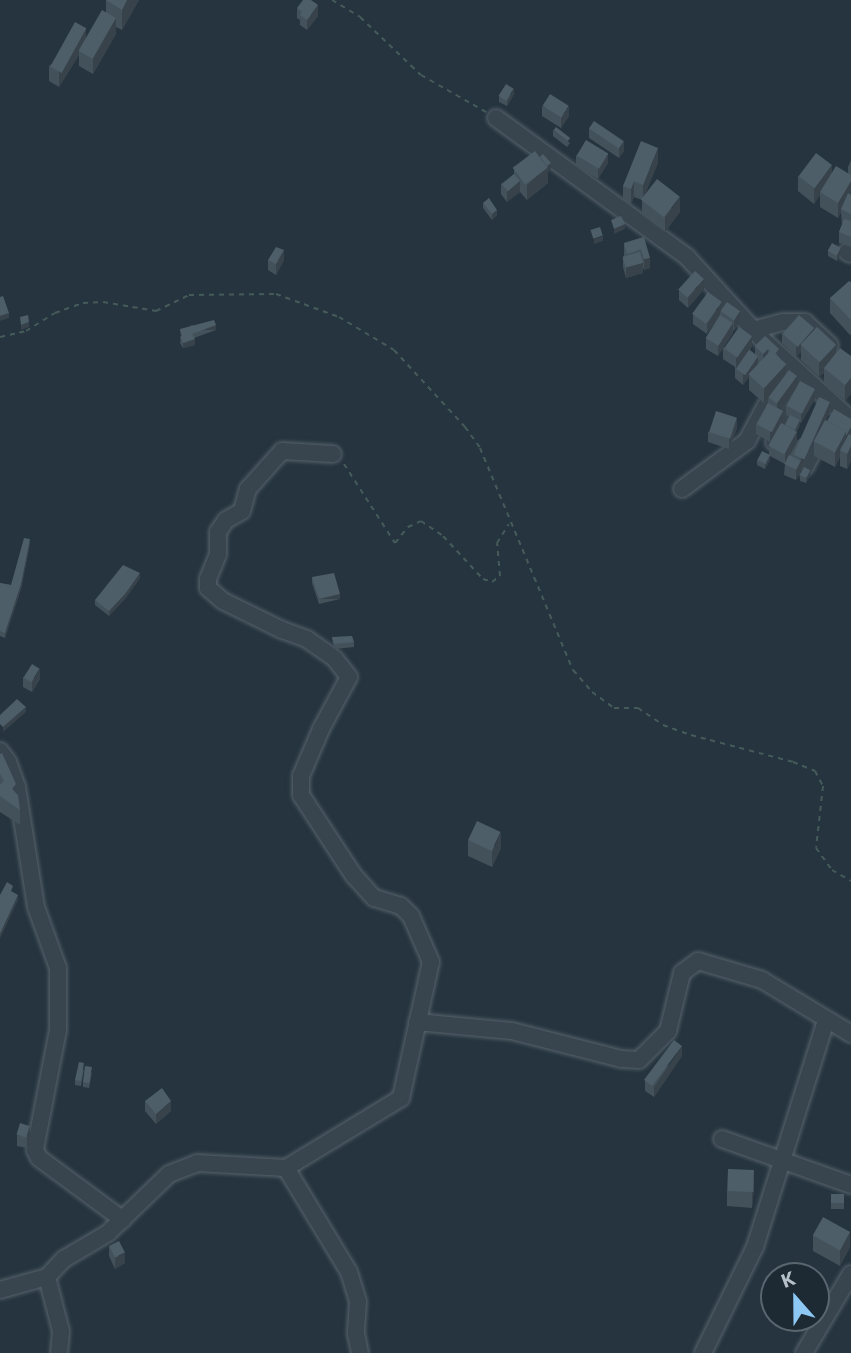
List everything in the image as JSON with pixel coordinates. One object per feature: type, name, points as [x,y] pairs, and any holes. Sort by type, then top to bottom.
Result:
[{"type":"street","points":[[496,118],[687,257],[754,335],[799,376],[819,402],[835,408],[851,420]]},
{"type":"street","points":[[733,339],[754,335],[783,322],[805,323],[839,353]]},
{"type":"street","points":[[773,444],[786,420],[781,416],[799,376]]},
{"type":"street","points":[[682,489],[747,441],[765,407],[799,376]]},
{"type":"street","points":[[805,467],[835,408]]},
{"type":"street","points":[[0,1290],[47,1277],[64,1259],[108,1233],[169,1174],[197,1163],[286,1168],[401,1098],[431,962],[411,916],[401,906],[374,898],[354,876],[300,795],[301,776],[320,729],[349,677],[334,657],[307,639],[282,631],[223,601],[208,588],[208,579],[218,554],[218,532],[226,520],[242,511],[248,489],[282,452],[333,454]]},
{"type":"street","points":[[0,751],[8,762],[17,787],[36,907],[58,968],[58,1030],[35,1150],[40,1158],[123,1220]]},
{"type":"street","points":[[417,1022],[512,1031],[621,1059],[639,1060],[668,1031],[682,973],[698,961],[762,981],[851,1034]]},
{"type":"street","points":[[704,1353],[755,1248],[825,1020]]},
{"type":"street","points":[[722,1139],[851,1185]]},
{"type":"street","points":[[286,1168],[349,1272],[358,1302],[356,1334],[360,1353]]},
{"type":"street","points":[[804,1353],[851,1275]]},
{"type":"street","points":[[47,1277],[61,1331],[59,1353]]},
{"type":"path","points":[[332,0],[360,18],[421,75],[496,118]]},
{"type":"path","points":[[0,337],[26,331],[40,325],[55,313],[83,303],[103,302],[156,311],[189,295],[276,293],[339,317],[369,338],[394,349],[465,426],[480,448],[572,670],[592,692],[614,708],[638,708],[663,725],[691,735],[793,762],[815,771],[823,786],[816,848],[832,870],[851,881]]},
{"type":"path","points":[[333,454],[345,465],[395,542],[408,527],[421,521],[443,536],[482,579],[492,582],[500,576],[497,543],[510,523]]},
{"type":"building","points":[[106,0],[127,0],[122,10]]},
{"type":"building","points":[[303,0],[311,0],[318,5],[307,20],[300,15],[302,12],[297,8]]},
{"type":"building","points":[[102,10],[116,18],[92,59],[78,51]]},
{"type":"building","points":[[75,22],[86,28],[62,73],[50,67]]},
{"type":"building","points":[[506,84],[514,89],[506,101],[499,96]]},
{"type":"building","points":[[550,94],[569,106],[561,118],[543,106]]},
{"type":"building","points":[[594,121],[624,141],[619,149],[589,128]]},
{"type":"building","points":[[556,127],[570,138],[568,141],[554,130]]},
{"type":"building","points":[[586,140],[608,153],[599,169],[577,155]]},
{"type":"building","points":[[641,141],[658,148],[643,185],[634,181],[631,189],[623,186]]},
{"type":"building","points":[[535,151],[548,168],[525,185],[513,168]]},
{"type":"building","points":[[816,153],[832,165],[815,188],[799,176]]},
{"type":"building","points":[[543,154],[551,163],[547,166],[540,157]]},
{"type":"building","points":[[836,166],[851,175],[851,181],[838,203],[820,192]]},
{"type":"building","points":[[514,174],[520,181],[508,191],[502,184]]},
{"type":"building","points":[[657,179],[680,197],[664,217],[641,199]]},
{"type":"building","points":[[848,193],[851,195],[851,214],[841,209]]},
{"type":"building","points":[[489,198],[497,210],[492,214],[483,203]]},
{"type":"building","points":[[621,216],[625,224],[614,229],[611,220]]},
{"type":"building","points":[[844,219],[851,221],[851,237],[839,232]]},
{"type":"building","points":[[600,227],[603,236],[593,239],[590,230]]},
{"type":"building","points":[[644,237],[650,258],[644,259],[641,249],[627,254],[624,243]]},
{"type":"building","points":[[832,243],[841,248],[836,256],[828,251]]},
{"type":"building","points":[[276,247],[284,250],[276,264],[268,260]]},
{"type":"building","points":[[640,252],[643,263],[625,267],[623,257]]},
{"type":"building","points":[[695,271],[704,279],[687,298],[678,290]]},
{"type":"building","points":[[851,282],[851,319],[830,298]]},
{"type":"building","points":[[708,292],[722,302],[706,324],[692,314]]},
{"type":"building","points":[[3,296],[9,313],[0,316],[0,297]]},
{"type":"building","points":[[727,302],[740,311],[734,320],[721,311]]},
{"type":"building","points":[[28,315],[29,322],[21,325],[20,317]]},
{"type":"building","points":[[720,315],[733,323],[718,346],[706,338]]},
{"type":"building","points":[[799,315],[814,328],[798,347],[783,334]]},
{"type":"building","points":[[214,320],[216,325],[192,334],[195,339],[183,343],[180,329]]},
{"type":"building","points":[[739,327],[752,336],[737,357],[724,348]]},
{"type":"building","points":[[817,327],[836,345],[820,362],[801,345]]},
{"type":"building","points":[[765,336],[779,349],[775,354],[768,349],[763,354],[755,346]]},
{"type":"building","points":[[840,348],[851,356],[851,378],[845,385],[824,368]]},
{"type":"building","points":[[749,350],[758,356],[745,375],[736,369]]},
{"type":"building","points":[[771,350],[786,364],[764,388],[748,374]]},
{"type":"building","points":[[789,370],[797,376],[777,403],[769,397]]},
{"type":"building","points":[[800,381],[815,389],[802,414],[787,406]]},
{"type":"building","points":[[819,397],[830,402],[804,459],[793,455]]},
{"type":"building","points":[[768,403],[783,411],[772,432],[757,424]]},
{"type":"building","points":[[834,409],[851,419],[851,427],[846,436],[846,431],[827,421]]},
{"type":"building","points":[[716,411],[737,418],[730,439],[709,432]]},
{"type":"building","points":[[790,415],[800,420],[795,430],[785,425]]},
{"type":"building","points":[[825,420],[846,431],[835,452],[814,441]]},
{"type":"building","points":[[781,423],[797,432],[784,454],[768,446]]},
{"type":"building","points":[[849,434],[851,446],[847,454],[840,450]]},
{"type":"building","points":[[762,451],[770,455],[765,464],[757,460]]},
{"type":"building","points":[[789,455],[801,461],[796,470],[784,464]]},
{"type":"building","points":[[804,467],[810,470],[806,478],[800,475]]},
{"type":"building","points":[[24,538],[30,539],[21,584],[5,633],[0,631],[0,583],[11,585]]},
{"type":"building","points":[[123,565],[140,573],[109,611],[95,600]]},
{"type":"building","points":[[334,573],[340,594],[319,599],[312,577]]},
{"type":"building","points":[[352,636],[354,642],[334,644],[332,637]]},
{"type":"building","points":[[32,664],[40,669],[31,682],[24,678]]},
{"type":"building","points":[[17,699],[26,707],[3,727],[0,724],[0,715]]},
{"type":"building","points":[[2,753],[16,784],[12,789],[18,795],[20,810],[0,796],[0,785],[4,781],[0,774]]},
{"type":"building","points":[[477,821],[501,832],[492,851],[468,840]]},
{"type":"building","points":[[7,882],[13,886],[11,891],[18,895],[0,934],[0,895]]},
{"type":"building","points":[[674,1040],[682,1046],[652,1086],[644,1080]]},
{"type":"building","points":[[79,1062],[84,1063],[81,1081],[75,1080]]},
{"type":"building","points":[[85,1066],[92,1067],[89,1083],[83,1082]]},
{"type":"building","points":[[162,1088],[171,1101],[156,1114],[145,1101]]},
{"type":"building","points":[[20,1123],[30,1126],[26,1137],[16,1134]]},
{"type":"building","points":[[728,1169],[754,1170],[753,1192],[727,1191]]},
{"type":"building","points":[[831,1194],[844,1194],[844,1203],[831,1203]]},
{"type":"building","points":[[823,1217],[850,1232],[840,1250],[813,1235]]},
{"type":"building","points":[[119,1241],[125,1253],[115,1258],[109,1246]]}]
